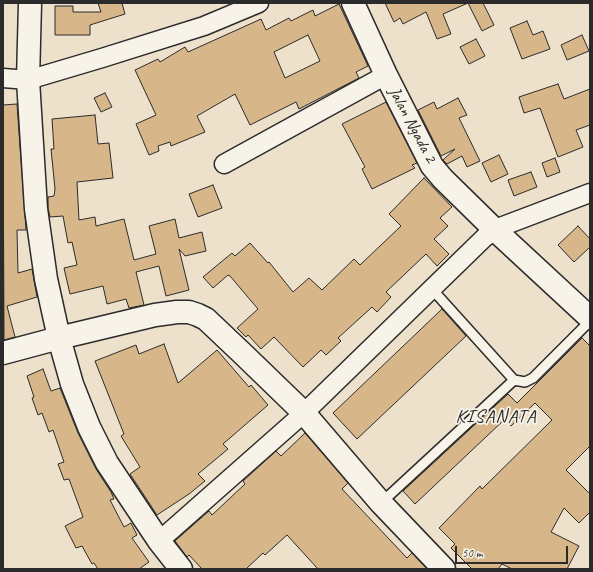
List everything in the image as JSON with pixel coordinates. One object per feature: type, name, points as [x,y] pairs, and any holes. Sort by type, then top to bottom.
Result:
[{"type":"street","points":[[30,3],[28,80],[39,238],[59,338],[72,384],[89,427],[107,463],[159,541],[181,569]]},
{"type":"street","points":[[3,78],[28,80],[176,35],[259,3]]},
{"type":"street","name":"Jalan Ngada 2","points":[[353,3],[386,75],[432,166],[443,179],[495,230],[590,318]]},
{"type":"street","points":[[224,164],[386,75]]},
{"type":"street","points":[[159,541],[304,413],[432,288],[495,230],[590,193]]},
{"type":"street","points":[[3,353],[59,338],[155,316],[189,312],[206,319],[304,413],[381,503],[444,569]]},
{"type":"lane","points":[[432,288],[514,380],[525,382],[533,378],[590,321]]},
{"type":"lane","points":[[381,503],[514,380]]},
{"type":"building","points":[[98,3],[122,3],[125,14],[90,25],[90,35],[55,35],[55,6],[73,6],[73,12],[101,12]]},
{"type":"building","points":[[385,3],[468,3],[443,14],[451,34],[437,39],[426,12],[403,24],[400,18],[394,22]]},
{"type":"building","points":[[468,3],[483,3],[494,25],[482,31]]},
{"type":"building","points":[[339,4],[368,66],[356,72],[359,78],[299,109],[296,102],[250,125],[235,94],[197,116],[205,132],[171,146],[170,142],[158,146],[159,151],[149,155],[136,124],[156,115],[135,70],[158,59],[160,62],[185,47],[188,52],[261,19],[266,30],[289,18],[291,21],[313,10],[315,16]],"holes":[[[308,35],[320,61],[285,78],[274,52]]]},
{"type":"building","points":[[527,21],[533,35],[543,31],[550,49],[522,59],[510,28]]},
{"type":"building","points":[[582,35],[589,51],[567,60],[561,45]]},
{"type":"building","points":[[476,39],[485,56],[469,64],[460,47]]},
{"type":"building","points":[[558,84],[564,99],[590,89],[590,125],[576,130],[583,147],[558,157],[540,108],[524,113],[519,97]]},
{"type":"building","points":[[105,93],[112,107],[101,112],[94,98]]},
{"type":"building","points":[[458,98],[467,115],[459,118],[480,161],[467,167],[462,156],[447,164],[443,160],[455,149],[441,156],[418,110],[434,102],[437,109]]},
{"type":"building","points":[[386,102],[417,163],[412,165],[415,168],[372,189],[362,169],[365,167],[342,124]]},
{"type":"building","points":[[17,104],[26,230],[17,230],[18,273],[32,269],[37,297],[7,306],[15,337],[4,340],[3,105]]},
{"type":"building","points":[[95,115],[98,144],[109,143],[113,178],[77,182],[79,220],[95,217],[96,226],[124,219],[134,260],[156,254],[149,226],[175,219],[179,238],[202,232],[206,251],[185,256],[179,249],[189,290],[166,296],[159,266],[136,272],[144,305],[129,308],[126,299],[107,304],[103,286],[70,294],[64,268],[77,265],[72,242],[68,243],[63,216],[50,217],[48,208],[48,197],[54,196],[55,189],[51,149],[54,149],[52,119]]},
{"type":"building","points":[[499,155],[508,174],[491,182],[482,163]]},
{"type":"building","points":[[555,158],[560,172],[547,177],[542,163]]},
{"type":"building","points":[[531,172],[537,187],[514,196],[508,180]]},
{"type":"building","points":[[424,178],[452,207],[440,218],[448,226],[434,239],[449,254],[437,266],[426,254],[386,292],[391,297],[377,312],[372,307],[338,338],[341,341],[326,355],[321,350],[303,367],[274,337],[261,349],[248,335],[246,337],[237,328],[258,309],[230,276],[228,275],[213,288],[203,277],[232,253],[235,256],[250,243],[268,263],[269,262],[293,292],[309,278],[322,290],[354,259],[360,265],[401,226],[389,214]]},
{"type":"building","points":[[213,185],[222,208],[198,217],[189,194]]},
{"type":"building","points":[[578,226],[590,239],[590,247],[574,262],[558,245]]},
{"type":"building","points":[[442,309],[466,336],[357,439],[333,413]]},
{"type":"building","points":[[582,338],[590,346],[590,446],[566,470],[590,494],[590,512],[579,523],[564,508],[551,532],[579,546],[567,569],[512,569],[502,564],[498,569],[472,569],[451,548],[455,544],[439,528],[480,486],[482,489],[552,420],[535,403],[511,426],[505,419],[415,504],[403,491],[508,394],[517,403]]},
{"type":"building","points":[[164,344],[178,383],[217,350],[249,387],[251,385],[268,405],[223,444],[228,449],[198,474],[205,481],[189,494],[157,515],[130,474],[140,467],[121,436],[124,434],[95,361],[136,345],[139,354]]},
{"type":"building","points":[[43,369],[51,391],[60,388],[78,433],[96,469],[111,492],[114,499],[110,500],[124,527],[131,523],[137,535],[132,538],[149,562],[139,569],[98,569],[94,563],[92,564],[82,546],[76,548],[65,526],[83,517],[69,479],[64,480],[58,464],[64,462],[53,430],[49,432],[42,413],[38,415],[32,398],[34,397],[27,376]]},
{"type":"building","points":[[305,433],[348,483],[342,489],[407,558],[412,553],[427,569],[318,569],[287,535],[265,555],[263,553],[246,569],[202,569],[189,555],[187,557],[175,541],[209,511],[212,515],[245,484],[243,481],[276,451],[281,456]]},
{"type":"district","name":"KISANATA","points":[[496,417]]}]
